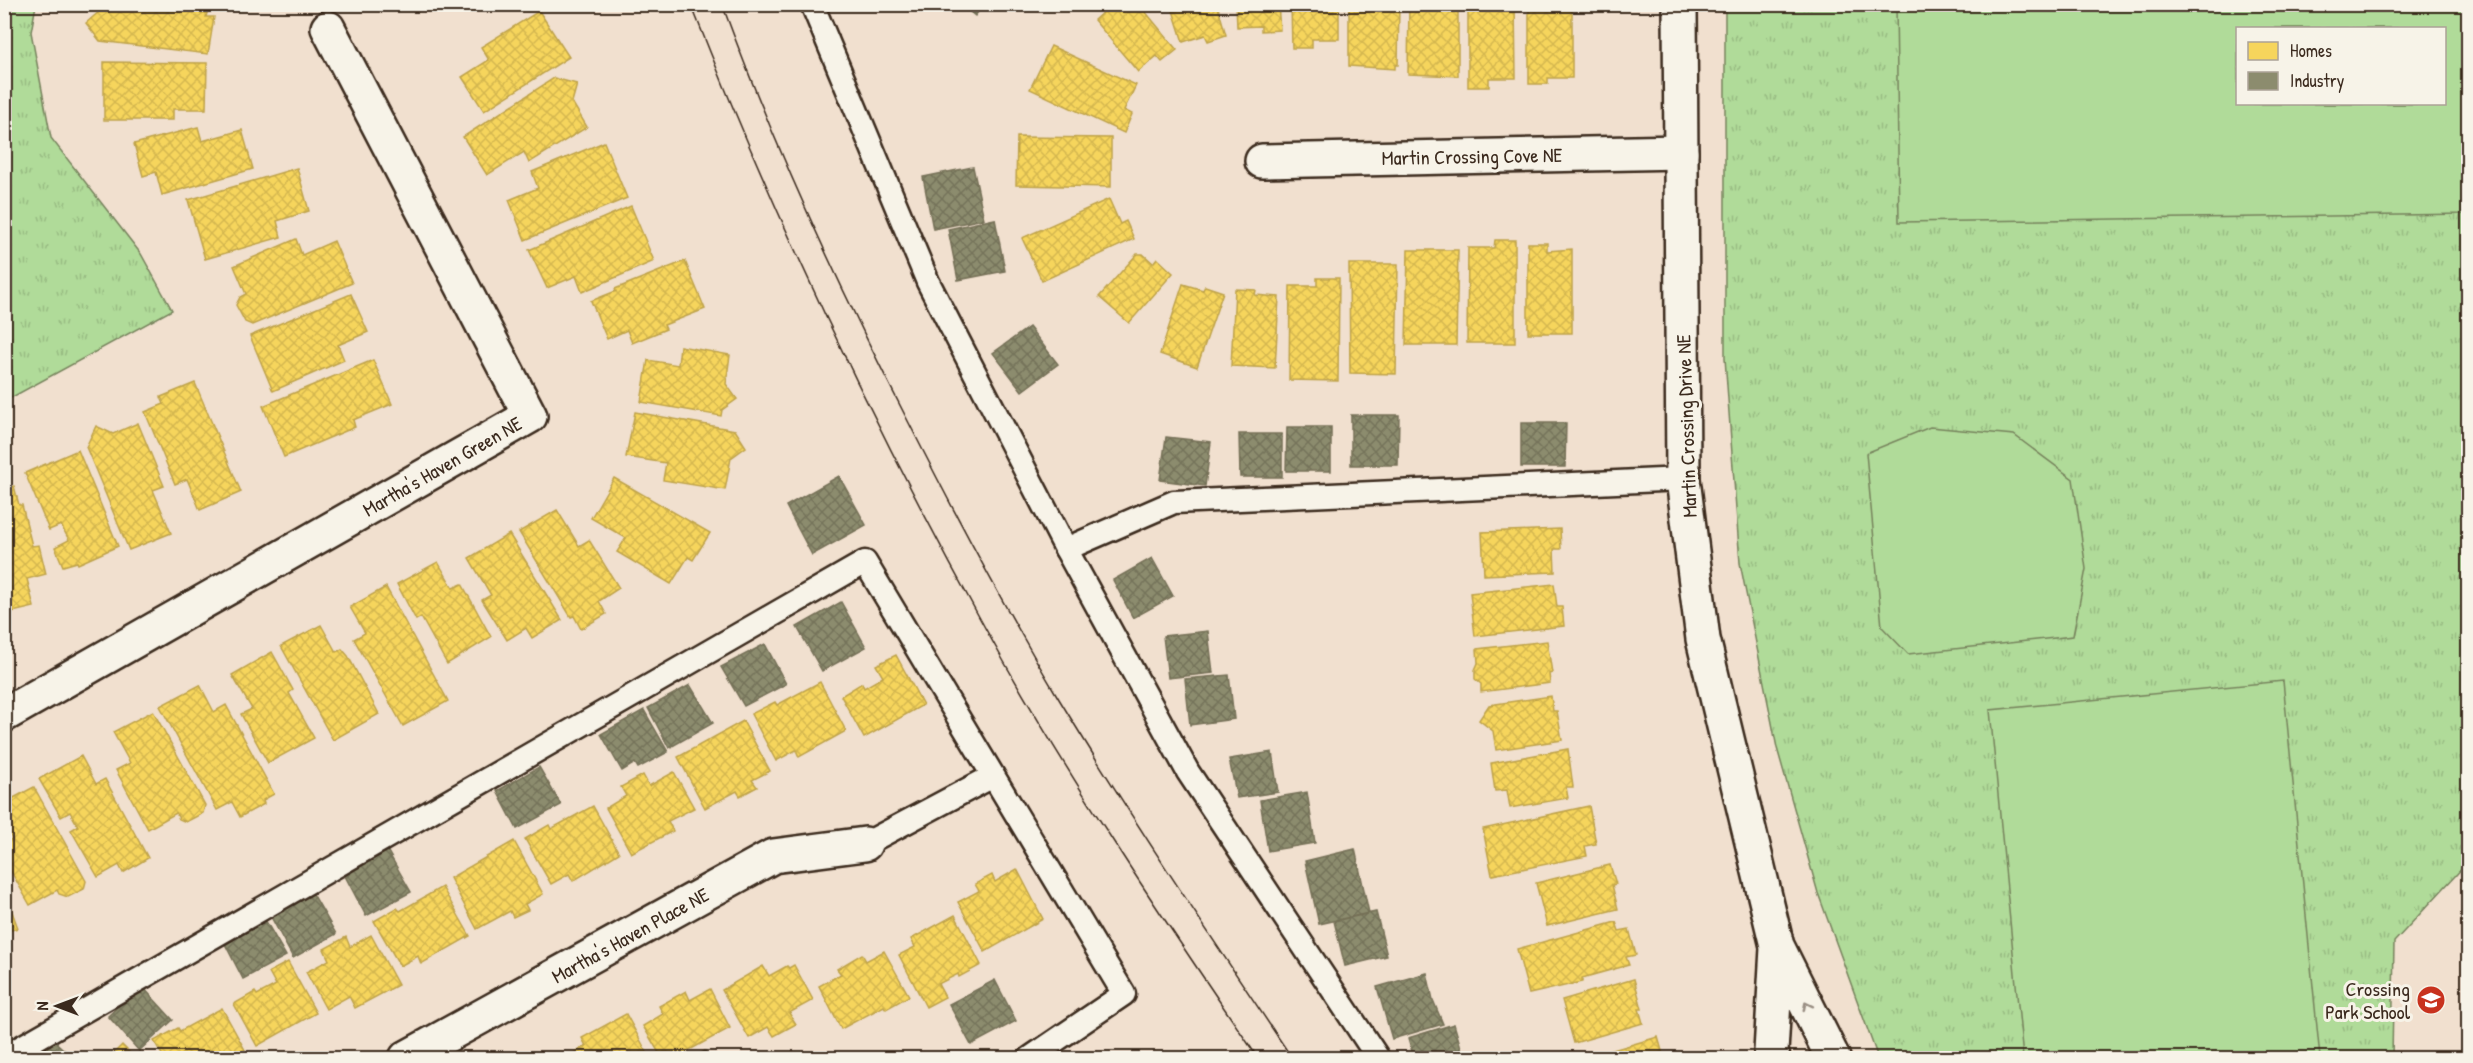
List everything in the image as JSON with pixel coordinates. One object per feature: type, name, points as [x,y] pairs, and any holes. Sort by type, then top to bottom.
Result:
[{"type":"street","name":"Martin Crossing Drive NE","points":[[1680,4],[1683,479],[1703,639],[1778,946],[1833,1059]]},
{"type":"street","name":"Martha's Haven Green NE","points":[[4,715],[530,416],[328,28]]},
{"type":"street","name":"Martin Crossing Cove NE","points":[[1262,161],[1681,152]]},
{"type":"street","name":"Martha's Haven Place NE","points":[[406,1059],[773,856],[865,844]]},
{"type":"street","name":"Martin Crossing Drive NE","points":[[1773,1059],[1771,1052],[1778,946]]},
{"type":"lane","points":[[812,4],[928,282],[1066,549],[1188,772],[1378,1059]]},
{"type":"lane","points":[[1066,549],[1174,502],[1683,479]]},
{"type":"lane","points":[[4,1057],[865,562],[1124,994],[1030,1059]]},
{"type":"lane","points":[[865,844],[993,776]]},
{"type":"green space","points":[[5,4],[36,5],[31,32],[51,138],[141,254],[172,310],[5,401]]},
{"type":"green space","points":[[1725,5],[2468,5],[2468,862],[2394,942],[2392,1058],[1878,1058],[1818,893],[1777,748],[1740,563],[1725,358]]},
{"type":"green space","points":[[1896,5],[2468,5],[2468,214],[1899,222]]},
{"type":"green space","points":[[1930,427],[2014,435],[2073,479],[2086,569],[2073,636],[1908,654],[1882,627],[1866,453]]},
{"type":"green space","points":[[2283,681],[2320,1058],[2023,1058],[1990,710]]},
{"type":"building: Homes","points":[[102,4],[175,4],[208,9],[206,17],[214,17],[208,54],[100,41],[86,23],[101,10]]},
{"type":"building: Homes","points":[[1112,4],[1139,4],[1177,50],[1162,62],[1157,56],[1138,72],[1094,20]]},
{"type":"building: Homes","points":[[1171,4],[1217,4],[1226,35],[1208,41],[1205,35],[1183,42]]},
{"type":"building: Homes","points":[[1236,4],[1278,4],[1280,30],[1261,31],[1261,26],[1237,27]]},
{"type":"building: Homes","points":[[1291,4],[1339,4],[1339,39],[1312,39],[1312,48],[1292,48]]},
{"type":"building: Homes","points":[[1349,4],[1399,4],[1398,65],[1395,65],[1395,69],[1349,66]]},
{"type":"building: Homes","points":[[1409,4],[1458,4],[1458,76],[1408,74]]},
{"type":"building: Homes","points":[[1468,4],[1515,4],[1516,78],[1489,78],[1489,87],[1468,87]]},
{"type":"building: Homes","points":[[1529,4],[1572,4],[1572,78],[1548,78],[1548,84],[1529,84]]},
{"type":"building: Homes","points":[[539,11],[569,57],[484,111],[462,77],[489,60],[481,47]]},
{"type":"building: Homes","points":[[1051,46],[1136,85],[1124,110],[1132,114],[1124,133],[1030,89]]},
{"type":"building: Homes","points":[[104,62],[207,63],[206,109],[173,109],[173,120],[104,120]]},
{"type":"building: Homes","points":[[554,78],[577,84],[572,102],[587,127],[529,163],[524,152],[487,175],[463,137]]},
{"type":"building: Homes","points":[[198,127],[202,141],[242,130],[253,169],[162,195],[156,172],[143,176],[134,144]]},
{"type":"building: Homes","points":[[1017,137],[1111,138],[1111,187],[1016,185]]},
{"type":"building: Homes","points":[[604,142],[627,198],[525,240],[509,200],[538,188],[532,172]]},
{"type":"building: Homes","points":[[297,168],[309,211],[277,221],[281,237],[205,259],[188,200]]},
{"type":"building: Homes","points":[[1109,199],[1120,224],[1126,221],[1134,239],[1042,281],[1022,238]]},
{"type":"building: Homes","points":[[631,206],[654,261],[582,292],[576,276],[547,288],[529,250]]},
{"type":"building: Homes","points":[[296,239],[302,255],[334,241],[352,283],[252,325],[245,322],[236,305],[240,297],[246,294],[234,266]]},
{"type":"building: Homes","points":[[1495,240],[1515,240],[1515,343],[1467,343],[1468,248],[1494,248]]},
{"type":"building: Homes","points":[[1528,243],[1547,243],[1547,251],[1572,249],[1572,333],[1528,333]]},
{"type":"building: Homes","points":[[1408,250],[1458,250],[1456,345],[1406,345]]},
{"type":"building: Homes","points":[[1137,254],[1143,254],[1153,263],[1157,258],[1173,273],[1129,323],[1099,297]]},
{"type":"building: Homes","points":[[685,261],[705,309],[664,325],[666,329],[632,343],[627,330],[607,339],[591,301]]},
{"type":"building: Homes","points":[[1349,264],[1398,264],[1396,374],[1350,373]]},
{"type":"building: Homes","points":[[1317,278],[1339,278],[1338,381],[1289,380],[1290,286],[1317,286]]},
{"type":"building: Homes","points":[[1183,284],[1203,290],[1205,286],[1223,292],[1197,367],[1160,354]]},
{"type":"building: Homes","points":[[1235,289],[1256,290],[1255,295],[1279,297],[1275,368],[1231,366]]},
{"type":"building: Homes","points":[[351,294],[368,332],[338,345],[344,360],[273,391],[250,336]]},
{"type":"building: Homes","points":[[680,346],[730,355],[726,384],[737,399],[722,410],[721,416],[641,402],[648,360],[678,365]]},
{"type":"building: Homes","points":[[373,360],[392,404],[353,420],[355,427],[284,457],[263,406]]},
{"type":"building: Homes","points":[[195,383],[241,492],[200,510],[187,479],[175,484],[145,412],[164,404],[161,397]]},
{"type":"building: Homes","points":[[635,412],[735,430],[746,447],[731,458],[725,490],[663,480],[666,463],[626,457]]},
{"type":"building: Homes","points":[[138,423],[164,486],[153,490],[171,533],[129,550],[86,447],[96,426],[113,434]]},
{"type":"building: Homes","points":[[78,450],[118,546],[78,564],[77,562],[63,566],[55,547],[69,540],[61,525],[49,530],[25,473]]},
{"type":"building: Homes","points":[[614,478],[710,533],[693,560],[688,557],[671,584],[617,552],[626,538],[591,518]]},
{"type":"building: Homes","points":[[14,486],[19,505],[22,505],[32,546],[39,545],[46,574],[27,579],[34,607],[4,614],[4,488]]},
{"type":"building: Homes","points":[[557,510],[579,546],[589,540],[619,588],[599,601],[606,614],[581,629],[574,616],[571,617],[519,532]]},
{"type":"building: Homes","points":[[1560,529],[1561,549],[1554,549],[1555,572],[1484,575],[1482,532]]},
{"type":"building: Homes","points":[[509,534],[562,620],[532,638],[526,628],[507,640],[482,600],[491,595],[469,558]]},
{"type":"building: Homes","points":[[438,562],[453,588],[462,584],[491,637],[447,664],[421,617],[416,620],[397,584]]},
{"type":"building: Homes","points":[[1554,584],[1557,607],[1562,607],[1564,626],[1475,636],[1470,593]]},
{"type":"building: Homes","points":[[386,587],[448,701],[403,726],[354,639],[365,633],[350,607]]},
{"type":"building: Homes","points":[[321,625],[336,652],[342,649],[348,656],[379,714],[333,740],[281,646]]},
{"type":"building: Homes","points":[[1547,641],[1552,673],[1549,674],[1550,683],[1481,692],[1481,684],[1475,679],[1478,663],[1477,649]]},
{"type":"building: Homes","points":[[272,652],[293,690],[289,693],[314,738],[268,763],[241,714],[252,709],[232,675]]},
{"type":"building: Homes","points":[[896,655],[923,705],[864,738],[841,696],[862,683],[864,688],[883,677],[876,665]]},
{"type":"building: Homes","points":[[820,682],[846,731],[799,757],[796,750],[776,761],[751,714],[775,702],[777,705]]},
{"type":"building: Homes","points":[[200,685],[214,712],[226,705],[274,794],[263,800],[264,804],[240,817],[232,802],[217,810],[160,706]]},
{"type":"building: Homes","points":[[1551,696],[1553,711],[1557,711],[1562,740],[1496,750],[1493,731],[1479,720],[1489,705]]},
{"type":"building: Homes","points":[[153,711],[205,805],[203,813],[186,822],[179,819],[176,813],[148,829],[116,770],[130,763],[113,732]]},
{"type":"building: Homes","points":[[743,721],[770,771],[752,780],[757,787],[740,796],[737,791],[705,808],[678,757]]},
{"type":"building: Homes","points":[[1568,749],[1573,787],[1566,787],[1568,798],[1510,808],[1507,790],[1495,791],[1491,763]]},
{"type":"building: Homes","points":[[81,756],[96,784],[105,779],[148,858],[123,873],[119,865],[98,877],[71,830],[78,826],[70,812],[61,817],[39,779]]},
{"type":"building: Homes","points":[[674,772],[694,808],[668,821],[673,831],[631,853],[606,808],[626,796],[621,787],[643,775],[649,786]]},
{"type":"building: Homes","points":[[34,787],[86,881],[84,889],[68,897],[59,894],[57,890],[30,905],[4,859],[4,842],[12,839],[4,825],[4,803]]},
{"type":"building: Homes","points":[[593,806],[619,853],[573,881],[569,874],[551,884],[525,839],[549,825],[551,829]]},
{"type":"building: Homes","points":[[1589,806],[1596,844],[1585,846],[1587,856],[1492,875],[1483,829]]},
{"type":"building: Homes","points":[[514,841],[543,894],[525,904],[528,910],[513,917],[510,911],[477,929],[450,878]]},
{"type":"building: Homes","points":[[1610,865],[1616,884],[1612,885],[1618,909],[1547,926],[1536,883]]},
{"type":"building: Homes","points":[[1017,869],[1043,919],[985,952],[958,902],[979,891],[975,884],[992,875],[995,882]]},
{"type":"building: Homes","points":[[442,887],[470,936],[421,964],[418,956],[400,966],[374,921],[397,908],[400,911]]},
{"type":"building: Homes","points":[[4,890],[18,928],[4,932]]},
{"type":"building: Homes","points":[[955,915],[981,965],[959,977],[958,974],[938,984],[945,997],[926,1007],[899,955],[915,947],[911,939]]},
{"type":"building: Homes","points":[[1616,922],[1619,931],[1629,929],[1636,955],[1626,957],[1629,965],[1582,978],[1582,982],[1529,994],[1517,949]]},
{"type":"building: Homes","points":[[371,935],[398,985],[355,1008],[349,996],[326,1009],[306,972],[329,960],[324,949],[346,937],[350,947]]},
{"type":"building: Homes","points":[[884,951],[909,996],[886,1009],[884,1006],[841,1029],[819,986],[841,974],[837,969],[862,954],[866,961]]},
{"type":"building: Homes","points":[[288,962],[316,1013],[257,1046],[234,1004],[255,992],[257,995],[276,985],[269,972]]},
{"type":"building: Homes","points":[[794,965],[813,1000],[789,1013],[796,1024],[774,1036],[768,1027],[749,1038],[722,990],[763,966],[769,976],[787,966],[789,968]]},
{"type":"building: Homes","points":[[1634,979],[1642,1009],[1639,1009],[1643,1023],[1574,1043],[1562,1000]]},
{"type":"building: Homes","points":[[710,989],[730,1028],[675,1058],[662,1058],[643,1026],[663,1014],[659,1006],[686,991],[690,1000]]},
{"type":"building: Homes","points":[[222,1008],[245,1050],[230,1058],[164,1058],[154,1041],[178,1028],[180,1031]]},
{"type":"building: Homes","points":[[626,1014],[650,1058],[573,1058],[571,1054],[586,1046],[582,1038]]},
{"type":"building: Homes","points":[[1658,1037],[1664,1058],[1593,1058],[1592,1056]]},
{"type":"building: Homes","points":[[122,1045],[135,1058],[109,1058]]},
{"type":"building: Industry","points":[[960,4],[984,4],[975,16]]},
{"type":"building: Industry","points":[[973,167],[984,219],[933,229],[923,177]]},
{"type":"building: Industry","points":[[995,219],[1005,271],[958,280],[948,229]]},
{"type":"building: Industry","points":[[1029,327],[1058,364],[1022,391],[993,353]]},
{"type":"building: Industry","points":[[1351,415],[1399,415],[1398,465],[1351,465]]},
{"type":"building: Industry","points":[[1521,423],[1566,423],[1565,467],[1521,467]]},
{"type":"building: Industry","points":[[1287,427],[1331,427],[1331,471],[1286,471]]},
{"type":"building: Industry","points":[[1239,434],[1282,434],[1282,477],[1240,477]]},
{"type":"building: Industry","points":[[1166,437],[1211,442],[1205,486],[1160,480]]},
{"type":"building: Industry","points":[[839,476],[866,525],[812,555],[786,506]]},
{"type":"building: Industry","points":[[1152,558],[1173,596],[1133,618],[1113,580]]},
{"type":"building: Industry","points":[[841,602],[866,647],[822,671],[797,627]]},
{"type":"building: Industry","points":[[1208,631],[1213,673],[1168,678],[1163,636]]},
{"type":"building: Industry","points":[[765,644],[786,684],[744,706],[721,667]]},
{"type":"building: Industry","points":[[1229,675],[1234,719],[1190,725],[1185,679]]},
{"type":"building: Industry","points":[[690,685],[713,723],[669,748],[648,708]]},
{"type":"building: Industry","points":[[644,710],[668,752],[638,768],[635,763],[622,771],[601,734]]},
{"type":"building: Industry","points":[[1272,752],[1278,792],[1237,798],[1229,759]]},
{"type":"building: Industry","points":[[539,767],[561,805],[517,829],[497,791]]},
{"type":"building: Industry","points":[[1307,792],[1315,843],[1268,851],[1260,800]]},
{"type":"building: Industry","points":[[1355,849],[1369,913],[1319,924],[1305,861]]},
{"type":"building: Industry","points":[[387,850],[411,892],[366,916],[344,874]]},
{"type":"building: Industry","points":[[312,892],[336,934],[293,958],[270,915]]},
{"type":"building: Industry","points":[[1376,912],[1387,956],[1345,966],[1334,921]]},
{"type":"building: Industry","points":[[264,918],[286,956],[243,979],[223,940]]},
{"type":"building: Industry","points":[[1427,973],[1433,1000],[1443,1024],[1392,1039],[1377,987]]},
{"type":"building: Industry","points":[[995,980],[1016,1021],[971,1045],[949,1004]]},
{"type":"building: Industry","points":[[141,985],[173,1020],[139,1051],[108,1016]]},
{"type":"building: Industry","points":[[1454,1024],[1464,1058],[1414,1058],[1408,1038]]},
{"type":"building: Industry","points":[[49,1036],[73,1058],[28,1058]]},
{"type":"building: Industry","points":[[705,1051],[709,1058],[692,1058]]},
{"type":"tram line","points":[[691,4],[791,242],[827,320],[943,550],[1015,682],[1081,791],[1258,1058]]},
{"type":"tram line","points":[[722,4],[786,164],[833,269],[883,372],[981,562],[1087,745],[1292,1058]]},
{"type":"place","name":"Crossing Park School","points":[[2431,1000]]}]
